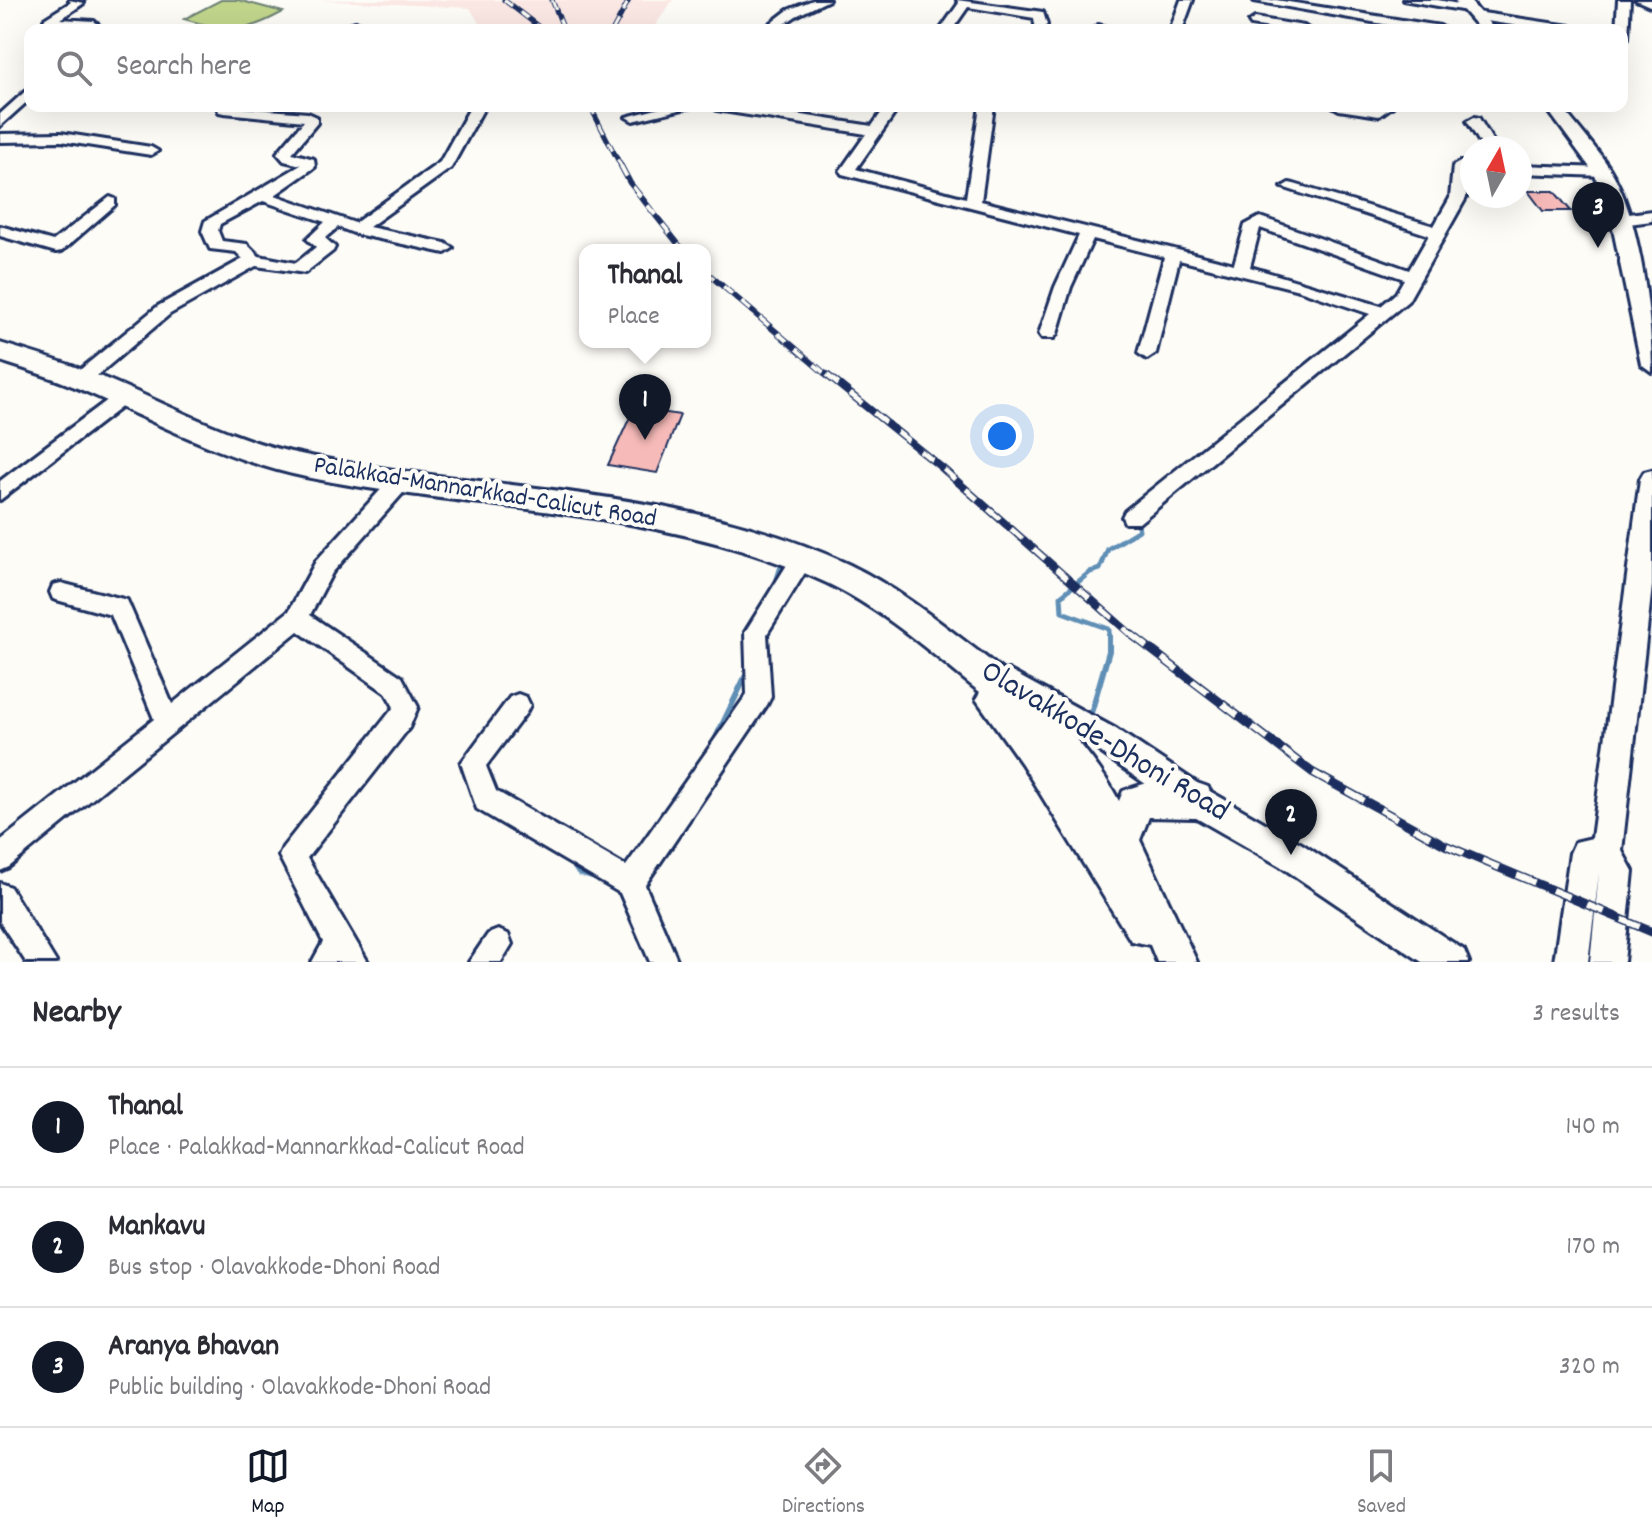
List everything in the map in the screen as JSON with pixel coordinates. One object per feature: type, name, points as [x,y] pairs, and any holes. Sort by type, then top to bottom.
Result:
[{"type":"highway","name":"Palakkad-Mannarkkad-Calicut Road","points":[[0,352],[81,379],[233,447],[305,466],[662,519],[758,542],[803,558],[891,603],[958,654],[1056,739],[1091,784],[1177,962]]},
{"type":"highway","name":"Palakkad-Mannarkkad-Calicut Road","points":[[958,654],[1034,752],[1166,962]]},
{"type":"highway","points":[[1121,841],[1136,804],[1155,797],[1195,800]]},
{"type":"main road","points":[[1468,8],[1483,24]]},
{"type":"main road","points":[[1558,112],[1603,172],[1621,220],[1649,331],[1652,364]]},
{"type":"main road","points":[[1607,962],[1617,871],[1606,855],[1652,479]]},
{"type":"main road","name":"Olavakkode-Dhoni Road","points":[[958,654],[1106,739],[1195,800],[1291,855],[1452,962]]},
{"type":"main road","points":[[1571,962],[1586,853],[1606,855]]},
{"type":"street","points":[[75,0],[78,3],[48,22],[79,24]]},
{"type":"street","points":[[776,24],[792,13],[823,0]]},
{"type":"street","points":[[1178,24],[1187,0]]},
{"type":"street","points":[[1337,24],[1340,0]]},
{"type":"street","points":[[1409,0],[1468,8],[1542,24]]},
{"type":"street","points":[[1623,24],[1624,0]]},
{"type":"street","points":[[1642,0],[1652,3]]},
{"type":"street","points":[[1260,1],[1401,24]]},
{"type":"street","points":[[950,24],[964,2],[1039,15],[1041,24]]},
{"type":"street","points":[[1255,22],[1267,24]]},
{"type":"street","points":[[0,122],[24,97]]},
{"type":"street","points":[[251,112],[308,117],[312,120],[284,153],[289,158],[310,165],[279,187],[213,221],[210,231],[216,245],[241,248],[254,260],[299,269],[327,247],[315,239],[336,220]]},
{"type":"street","points":[[356,229],[446,165],[475,112]]},
{"type":"street","points":[[633,117],[658,112]]},
{"type":"street","points":[[755,112],[875,131]]},
{"type":"street","points":[[889,112],[847,171],[1241,269],[1382,312]]},
{"type":"street","points":[[973,204],[986,112]]},
{"type":"street","points":[[1474,121],[1483,136]]},
{"type":"street","points":[[0,138],[61,137],[151,151]]},
{"type":"street","points":[[1132,517],[1402,297],[1458,198],[1460,166]]},
{"type":"street","points":[[1532,169],[1603,172]]},
{"type":"street","points":[[1289,187],[1438,232]]},
{"type":"street","points":[[259,195],[356,229],[445,248]]},
{"type":"street","points":[[0,231],[56,247],[110,202]]},
{"type":"street","points":[[1621,220],[1652,216]]},
{"type":"street","points":[[1241,269],[1253,225],[1260,222],[1414,277]]},
{"type":"street","points":[[1048,334],[1063,287],[1088,232]]},
{"type":"street","points":[[1147,353],[1173,253]]},
{"type":"street","points":[[81,379],[164,310],[254,260]]},
{"type":"street","points":[[3,486],[121,397]]},
{"type":"street","points":[[0,858],[297,618],[324,567],[403,479]]},
{"type":"street","points":[[630,883],[759,697],[756,632],[803,558]]},
{"type":"street","points":[[61,592],[119,607],[168,723]]},
{"type":"street","points":[[297,618],[394,685],[406,707],[400,720],[292,856],[340,956]]},
{"type":"street","points":[[518,705],[473,763],[486,800],[630,883],[664,962]]},
{"type":"street","points":[[0,897],[42,962]]},
{"type":"shaded area","points":[[316,0],[673,0],[656,24],[479,24],[470,8]]},
{"type":"green space","points":[[221,0],[238,0],[283,12],[258,24],[202,24],[184,19]]},
{"type":"building","points":[[1532,191],[1554,191],[1571,211],[1543,211],[1532,196]]},
{"type":"building","points":[[634,408],[680,415],[657,473],[608,465]]},
{"type":"waterway","points":[[1089,720],[1109,651],[1109,629],[1062,612],[1061,596],[1090,572],[1100,569],[1108,549],[1139,530],[1137,519]]},
{"type":"waterway","points":[[775,585],[783,560]]},
{"type":"waterway","points":[[711,748],[748,671]]},
{"type":"waterway","points":[[570,860],[579,873],[596,878]]},
{"type":"railway","points":[[504,0],[535,24]]},
{"type":"railway","points":[[552,0],[562,24]]},
{"type":"railway","points":[[616,24],[629,0]]},
{"type":"railway","points":[[593,112],[622,168]]},
{"type":"railway","points":[[621,166],[630,183],[678,244]]},
{"type":"railway","points":[[711,276],[829,377]]},
{"type":"railway","points":[[827,375],[942,468],[1134,637]]},
{"type":"railway","points":[[1132,635],[1312,772],[1445,845],[1652,932]]},
{"type":"place","name":"Aranya Bhavan","points":[[1598,248]]},
{"type":"place","name":"Thanal","points":[[645,440]]},
{"type":"place","name":"Mankavu","points":[[1291,855]]}]
